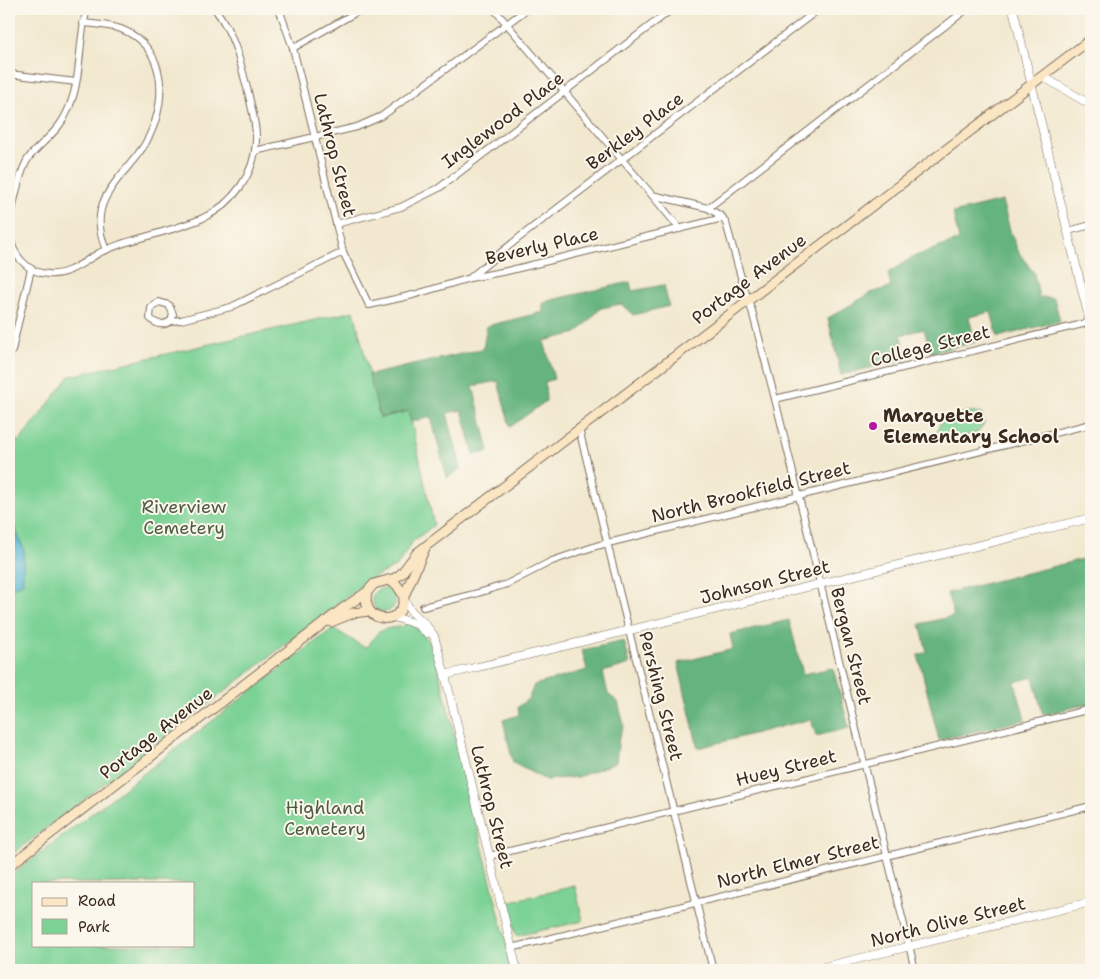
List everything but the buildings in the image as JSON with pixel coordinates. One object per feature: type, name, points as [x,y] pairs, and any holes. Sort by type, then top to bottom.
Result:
[{"type":"main road","name":"Portage Avenue","points":[[389,580],[402,574],[413,558],[426,546],[1091,39]]},
{"type":"main road","name":"Portage Avenue","points":[[404,598],[426,546]]},
{"type":"main road","points":[[389,580],[397,585],[404,598],[401,610],[394,617],[381,618],[369,611],[365,598],[366,592],[378,582],[389,580]]},
{"type":"main road","name":"Portage Avenue","points":[[9,866],[366,592]]},
{"type":"main road","name":"Portage Avenue","points":[[322,626],[353,613],[369,611]]},
{"type":"street","points":[[87,9],[75,92],[65,118],[50,138],[26,161],[21,174],[10,228],[13,250],[18,257],[31,269],[46,274],[63,274],[106,250],[201,219],[227,202],[239,189],[250,170],[255,151],[254,120],[236,47],[228,28],[216,9]]},
{"type":"street","name":"Lathrop Street","points":[[279,9],[293,48],[343,252],[369,305]]},
{"type":"street","points":[[293,48],[362,9]]},
{"type":"street","points":[[494,9],[680,229]]},
{"type":"street","points":[[255,151],[357,127],[382,116],[527,9]]},
{"type":"street","name":"Inglewood Place","points":[[336,224],[401,207],[433,191],[672,9]]},
{"type":"street","name":"Berkley Place","points":[[470,278],[520,237],[819,9]]},
{"type":"street","points":[[708,208],[967,9]]},
{"type":"street","points":[[1013,9],[1091,323]]},
{"type":"street","points":[[84,23],[112,27],[130,34],[141,43],[151,54],[156,64],[161,87],[158,112],[149,137],[138,155],[107,194],[101,207],[99,224],[106,250]]},
{"type":"street","points":[[9,74],[76,82]]},
{"type":"street","points":[[1042,76],[1091,105]]},
{"type":"street","points":[[652,194],[708,208],[723,218]]},
{"type":"street","name":"Bergan Street","points":[[723,218],[729,228],[775,399],[915,970]]},
{"type":"street","name":"Beverly Place","points":[[369,305],[413,295],[470,278],[517,269],[723,218]]},
{"type":"street","points":[[1068,231],[1091,225]]},
{"type":"street","points":[[171,321],[231,307],[343,252]]},
{"type":"street","points":[[9,355],[12,351],[31,269]]},
{"type":"street","name":"College Street","points":[[775,399],[1091,323]]},
{"type":"street","points":[[9,335],[16,332]]},
{"type":"street","name":"North Brookfield Street","points":[[423,607],[499,587],[566,555],[608,542],[1091,424]]},
{"type":"street","name":"Pershing Street","points":[[580,429],[713,970]]},
{"type":"street","name":"Johnson Street","points":[[445,675],[1091,518]]},
{"type":"street","name":"Lathrop Street","points":[[404,598],[412,612],[434,636],[516,970]]},
{"type":"street","name":"Lathrop Street","points":[[394,617],[408,620],[424,629],[432,639],[438,652]]},
{"type":"street","name":"Huey Street","points":[[488,856],[1091,709]]},
{"type":"street","name":"North Elmer Street","points":[[511,948],[1091,806]]},
{"type":"street","name":"North Olive Street","points":[[812,970],[1091,902]]},
{"type":"green space","points":[[1002,201],[1011,234],[1019,253],[1034,273],[1039,297],[1054,298],[1060,321],[998,337],[991,312],[969,317],[975,342],[931,353],[924,329],[901,335],[907,359],[841,375],[828,318],[871,293],[891,287],[888,273],[913,257],[959,240],[953,213]]},
{"type":"green space","points":[[630,282],[632,291],[664,285],[669,306],[633,315],[621,304],[601,308],[577,333],[544,341],[554,379],[545,382],[546,401],[510,427],[498,381],[473,386],[489,451],[474,455],[462,410],[447,413],[461,468],[447,478],[431,417],[411,422],[408,411],[380,418],[369,375],[483,349],[487,326],[543,312],[543,302]]},
{"type":"green space","name":"Riverview Cemetery","points":[[354,311],[380,418],[409,411],[434,525],[412,542],[397,566],[372,578],[9,857],[9,653],[13,639],[9,607],[14,582],[24,550],[9,514],[9,433],[19,442],[70,376]]},
{"type":"green space","points":[[968,412],[982,414],[984,424],[977,433],[948,440],[944,437],[938,438],[937,432],[942,418]]},
{"type":"green space","points":[[1091,557],[1091,703],[1043,715],[1033,677],[1015,682],[1025,720],[939,740],[918,655],[927,652],[920,624],[954,616],[947,593]]},
{"type":"green space","points":[[384,588],[389,589],[395,595],[395,605],[389,611],[384,612],[379,611],[373,605],[372,600],[373,595],[379,589]]},
{"type":"green space","points":[[789,620],[803,674],[833,668],[849,728],[816,736],[811,719],[698,748],[678,663],[733,649],[730,634]]},
{"type":"green space","name":"Highland Cemetery","points":[[409,623],[421,632],[434,652],[513,970],[9,970],[9,877],[328,632],[336,630],[362,646],[367,647],[379,632],[384,629],[399,627]]},
{"type":"green space","points":[[624,641],[630,664],[603,672],[608,694],[618,702],[624,725],[619,737],[616,762],[578,777],[546,780],[513,763],[503,720],[519,715],[518,707],[529,698],[534,685],[587,670],[582,650]]},
{"type":"green space","points":[[575,886],[583,921],[516,936],[507,902]]},
{"type":"water","points":[[9,514],[24,550],[23,583],[12,587],[9,611]]},
{"type":"place","name":"Marquette Elementary School","points":[[873,426]]}]
